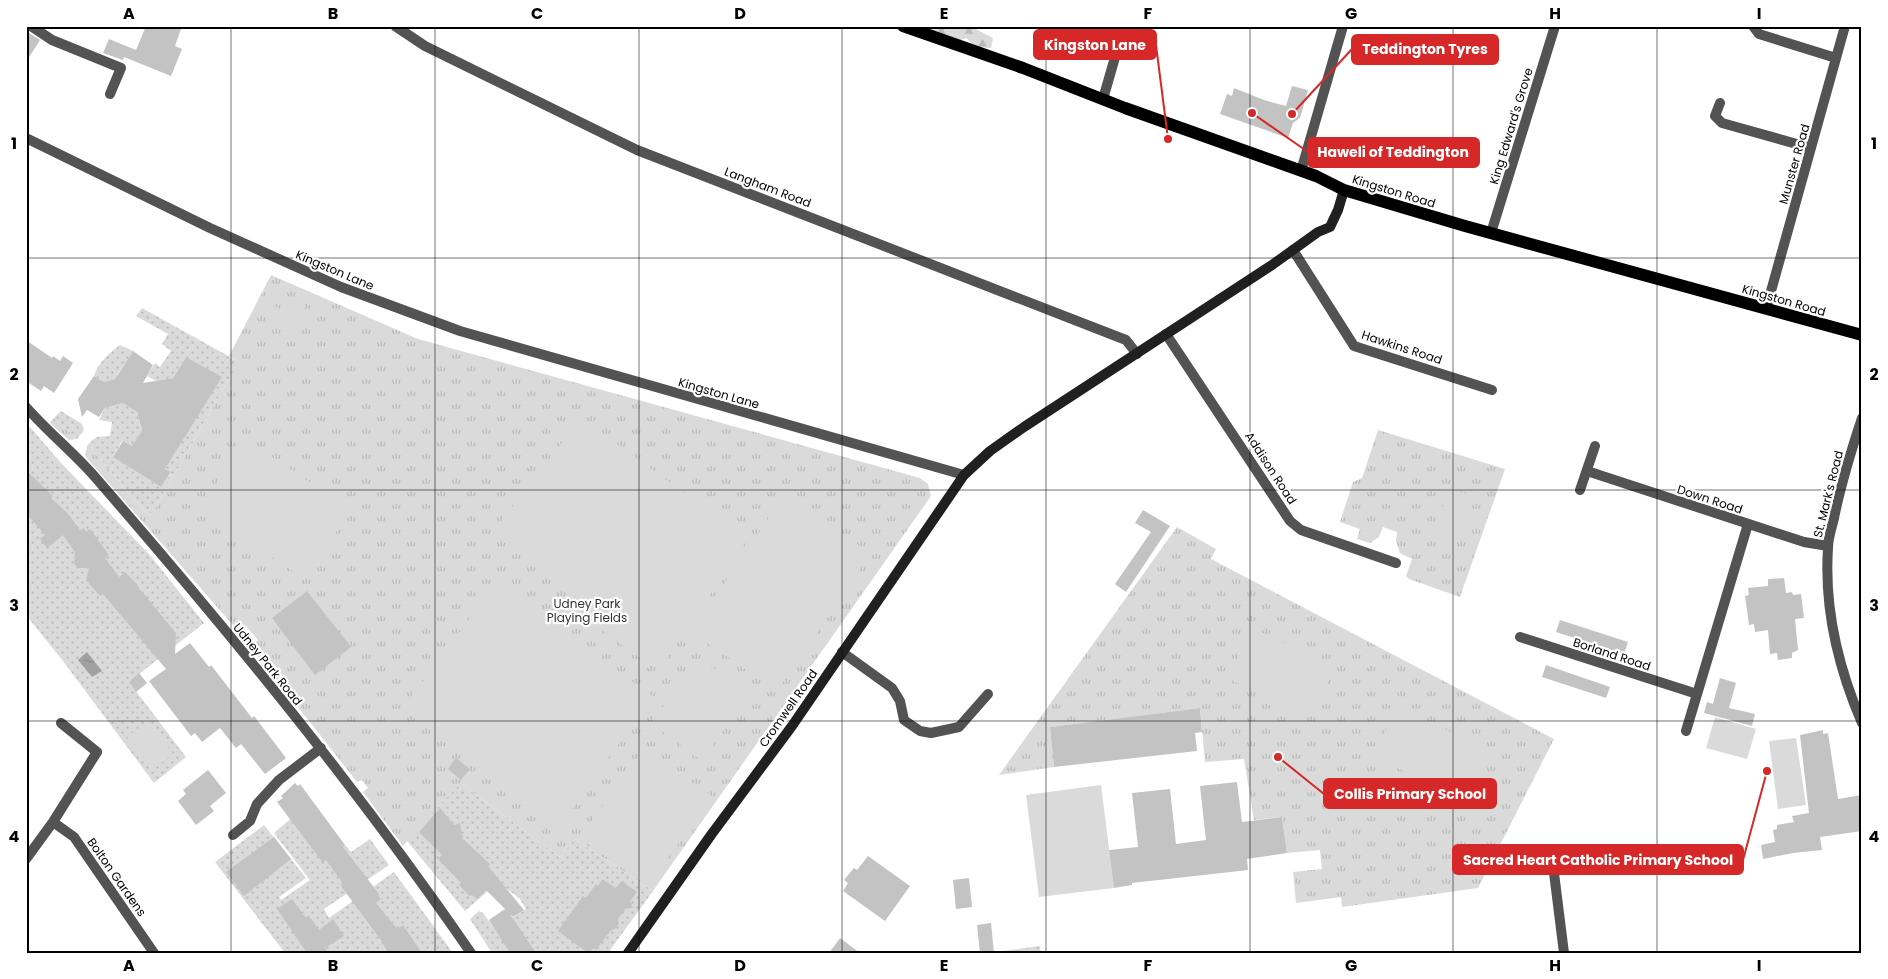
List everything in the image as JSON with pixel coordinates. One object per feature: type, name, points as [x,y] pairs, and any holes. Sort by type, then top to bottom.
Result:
[{"type":"main road","name":"Kingston Road","points":[[902,26],[1023,68],[1316,176],[1344,190],[1491,233],[1862,336]]},
{"type":"main road","points":[[964,476],[990,451],[1318,232],[1330,227],[1344,190]]},
{"type":"main road","name":"Cromwell Road","points":[[628,953],[711,835],[792,726],[964,476]]},
{"type":"street","points":[[31,26],[52,40],[122,68],[110,94]]},
{"type":"street","name":"Langham Road","points":[[395,26],[425,46],[636,150],[1126,340],[1137,354]]},
{"type":"street","points":[[1103,99],[1124,26]]},
{"type":"street","points":[[1301,171],[1343,26]]},
{"type":"street","name":"King Edward's Grove","points":[[1491,233],[1555,26]]},
{"type":"street","points":[[1753,26],[1759,34],[1836,58]]},
{"type":"street","name":"Munster Road","points":[[1766,309],[1845,26]]},
{"type":"street","points":[[1720,103],[1715,116],[1722,123],[1811,148]]},
{"type":"street","name":"Kingston Lane","points":[[26,138],[210,228],[341,288],[460,331],[964,476]]},
{"type":"street","name":"Hawkins Road","points":[[1293,250],[1354,346],[1492,390]]},
{"type":"street","name":"Addison Road","points":[[1166,334],[1290,521],[1301,530],[1396,563]]},
{"type":"street","name":"Udney Park Road","points":[[26,407],[93,475],[174,569],[320,748],[404,859],[470,953]]},
{"type":"street","name":"St. Mark's Road","points":[[1862,418],[1845,472],[1828,546],[1829,606],[1836,648],[1848,690],[1862,723]]},
{"type":"street","points":[[1580,490],[1595,446]]},
{"type":"street","name":"Down Road","points":[[1587,471],[1804,542],[1828,546]]},
{"type":"street","points":[[1686,731],[1748,524]]},
{"type":"street","name":"Borland Road","points":[[1520,637],[1697,694]]},
{"type":"street","points":[[842,652],[892,688],[900,701],[904,720],[920,731],[930,733],[959,727],[988,694]]},
{"type":"street","points":[[26,859],[53,822],[98,752],[61,723]]},
{"type":"street","points":[[233,835],[250,821],[257,804],[279,780],[320,748]]},
{"type":"street","name":"Bolton Gardens","points":[[53,822],[74,837],[154,953]]},
{"type":"street","points":[[1552,857],[1564,953]]},
{"type":"green space","points":[[930,26],[970,26],[993,38],[991,48],[976,47],[966,38],[961,40],[934,32]]},
{"type":"green space","name":"Udney Park Playing Fields","points":[[271,275],[418,339],[920,478],[928,484],[931,496],[653,891],[575,839],[560,857],[460,783],[403,846],[363,792],[368,788],[362,780],[357,782],[250,646],[258,640],[246,626],[239,632],[85,456],[87,446],[91,441],[93,444],[92,450],[150,517],[239,362],[229,356]]},
{"type":"green space","points":[[278,293],[305,306],[302,313],[275,300]]},
{"type":"green space","points":[[272,305],[299,319],[296,325],[269,312]]},
{"type":"green space","points":[[142,308],[239,362],[150,517],[92,450],[93,444],[91,441],[97,437],[110,436],[112,422],[99,420],[105,408],[123,403],[137,412],[142,430],[132,446],[122,441],[113,457],[161,487],[171,473],[165,469],[221,377],[186,357],[173,378],[156,381],[147,376],[155,363],[160,367],[171,351],[162,344],[168,334],[136,316]]},
{"type":"green space","points":[[120,345],[133,351],[117,375],[120,378],[104,382],[94,376],[104,359]]},
{"type":"green space","points":[[61,411],[82,424],[84,430],[77,439],[54,418]]},
{"type":"green space","points":[[54,418],[77,439],[69,440],[50,423]]},
{"type":"green space","points":[[581,418],[748,539],[664,662],[492,533]]},
{"type":"green space","points":[[30,427],[61,463],[149,554],[204,623],[129,682],[186,757],[154,783],[63,661],[26,615],[26,434]]},
{"type":"green space","points":[[1378,430],[1505,469],[1460,597],[1409,579],[1406,576],[1412,559],[1400,553],[1396,541],[1397,532],[1383,527],[1379,537],[1370,543],[1357,539],[1360,529],[1340,522],[1353,482],[1362,478]]},
{"type":"green space","points":[[247,440],[351,510],[304,579],[200,507]]},
{"type":"green space","points":[[1450,488],[1475,497],[1458,542],[1432,532]]},
{"type":"green space","points":[[783,497],[871,553],[777,691],[691,632]]},
{"type":"green space","points":[[1177,527],[1216,549],[1211,559],[1554,739],[1478,888],[1342,907],[1341,897],[1296,903],[1293,872],[1322,869],[1320,850],[1287,853],[1282,817],[1254,820],[1244,759],[1205,762],[1200,708],[1050,727],[1054,767],[999,775]]},
{"type":"green space","points":[[497,582],[652,696],[561,826],[402,709]]},
{"type":"green space","points":[[600,619],[655,659],[651,666],[596,626]]},
{"type":"green space","points":[[1252,628],[1335,666],[1311,717],[1229,679]]},
{"type":"green space","points":[[699,658],[749,693],[702,761],[651,723]]},
{"type":"green space","points":[[1397,707],[1490,750],[1467,800],[1373,757]]},
{"type":"green space","points":[[1715,717],[1756,729],[1747,759],[1706,748]]},
{"type":"green space","points":[[148,721],[173,754],[152,770],[127,737]]},
{"type":"green space","points":[[1796,738],[1806,805],[1778,809],[1769,741]]},
{"type":"green space","points":[[644,749],[712,796],[648,886],[579,838]]},
{"type":"green space","points":[[460,783],[560,857],[575,839],[653,891],[608,953],[492,953],[470,919],[479,911],[483,913],[495,929],[526,909],[520,899],[506,888],[488,891],[465,911],[407,841]]},
{"type":"green space","points":[[1101,785],[1114,888],[1039,897],[1026,795]]},
{"type":"green space","points":[[290,819],[323,862],[345,845],[351,852],[370,839],[389,865],[324,909],[329,918],[394,872],[453,953],[285,953],[215,862],[264,825],[306,878],[279,897],[281,900],[310,880],[274,833]]},
{"type":"green space","points":[[1040,946],[1041,953],[987,953]]},
{"type":"water","points":[[87,652],[102,671],[92,677],[78,660]]},
{"type":"building","points":[[146,26],[182,26],[175,46],[182,49],[171,76],[124,57],[123,60],[103,53],[109,39],[136,50]]},
{"type":"building","points":[[26,31],[40,40],[26,62]]},
{"type":"building","points":[[1292,86],[1308,90],[1300,118],[1293,123],[1288,138],[1220,114],[1227,94],[1232,96],[1234,88],[1264,100],[1286,106]]},
{"type":"building","points":[[26,340],[52,358],[53,356],[60,361],[63,356],[73,363],[54,393],[44,386],[41,391],[26,381]]},
{"type":"building","points":[[133,351],[153,365],[143,383],[173,378],[186,357],[222,377],[165,469],[171,472],[161,487],[113,457],[123,441],[132,446],[142,430],[137,412],[123,403],[105,408],[99,417],[87,410],[82,417],[78,399],[94,376],[104,382],[115,379]]},
{"type":"building","points":[[26,470],[53,496],[51,498],[69,515],[80,530],[84,528],[86,532],[90,529],[109,555],[105,558],[119,577],[125,572],[137,584],[176,633],[175,654],[190,643],[209,667],[211,665],[252,718],[254,716],[286,758],[265,774],[241,744],[236,748],[220,728],[202,742],[195,733],[191,736],[149,681],[166,669],[103,594],[100,596],[86,580],[89,568],[78,568],[74,564],[75,552],[63,535],[47,548],[40,539],[45,535],[26,513]]},
{"type":"building","points":[[1143,510],[1170,526],[1126,592],[1115,584],[1151,532],[1135,523]]},
{"type":"building","points":[[1784,578],[1786,593],[1792,592],[1793,595],[1801,594],[1804,618],[1795,619],[1798,650],[1792,653],[1792,658],[1778,660],[1777,653],[1770,654],[1768,630],[1755,632],[1754,624],[1749,625],[1745,596],[1749,595],[1748,588],[1768,586],[1768,579]]},
{"type":"building","points":[[307,591],[351,647],[315,675],[272,618]]},
{"type":"building","points":[[1560,620],[1628,642],[1624,654],[1556,632]]},
{"type":"building","points":[[1546,665],[1610,687],[1606,698],[1542,677]]},
{"type":"building","points":[[139,673],[147,683],[136,692],[129,682]]},
{"type":"building","points":[[1720,678],[1736,683],[1729,708],[1755,714],[1752,726],[1704,713],[1707,702],[1713,704]]},
{"type":"building","points":[[1200,708],[1202,732],[1195,733],[1197,751],[1054,767],[1050,727]]},
{"type":"building","points":[[1823,730],[1823,734],[1828,733],[1838,799],[1862,795],[1862,831],[1820,837],[1822,850],[1763,859],[1761,845],[1775,842],[1773,830],[1777,829],[1777,825],[1794,822],[1792,816],[1809,813],[1800,735]]},
{"type":"building","points":[[456,758],[470,769],[461,780],[448,769]]},
{"type":"building","points":[[208,770],[226,793],[210,806],[214,811],[196,825],[178,801],[186,794],[183,790]]},
{"type":"building","points":[[1237,782],[1242,822],[1282,817],[1287,853],[1247,859],[1248,870],[1132,883],[1132,885],[1114,888],[1109,850],[1138,847],[1132,793],[1170,789],[1176,844],[1206,840],[1200,786]]},
{"type":"building","points":[[295,783],[298,786],[300,784],[345,845],[343,847],[379,894],[381,899],[376,903],[397,929],[403,925],[422,953],[388,953],[381,940],[341,886],[342,882],[326,860],[323,863],[277,802],[283,798],[281,796]]},
{"type":"building","points":[[440,808],[454,825],[460,823],[463,839],[490,864],[488,866],[524,910],[513,917],[510,914],[536,953],[510,953],[489,920],[505,909],[486,890],[477,899],[472,895],[470,896],[459,885],[461,883],[438,859],[442,855],[419,832]]},
{"type":"building","points":[[274,837],[291,859],[244,896],[226,872]]},
{"type":"building","points":[[868,856],[910,886],[885,921],[843,891],[848,883],[844,880],[854,868],[857,870]]},
{"type":"building","points":[[969,878],[972,907],[956,909],[953,880]]},
{"type":"building","points":[[602,879],[616,888],[622,881],[637,892],[630,901],[633,908],[626,908],[618,919],[619,924],[615,929],[611,930],[596,950],[593,948],[588,953],[558,931],[583,896],[586,898]]},
{"type":"building","points":[[292,899],[306,918],[309,916],[319,930],[333,919],[344,936],[325,948],[329,953],[307,953],[277,909]]},
{"type":"building","points":[[991,923],[994,953],[980,953],[977,925]]},
{"type":"building","points":[[840,938],[860,953],[829,953]]},
{"type":"place","name":"Haweli of Teddington","points":[[1252,113]]},
{"type":"place","name":"Teddington Tyres","points":[[1292,114]]},
{"type":"place","name":"Kingston Lane","points":[[1168,139]]},
{"type":"place","name":"Collis Primary School","points":[[1278,757]]},
{"type":"place","name":"Sacred Heart Catholic Primary School","points":[[1767,771]]}]
